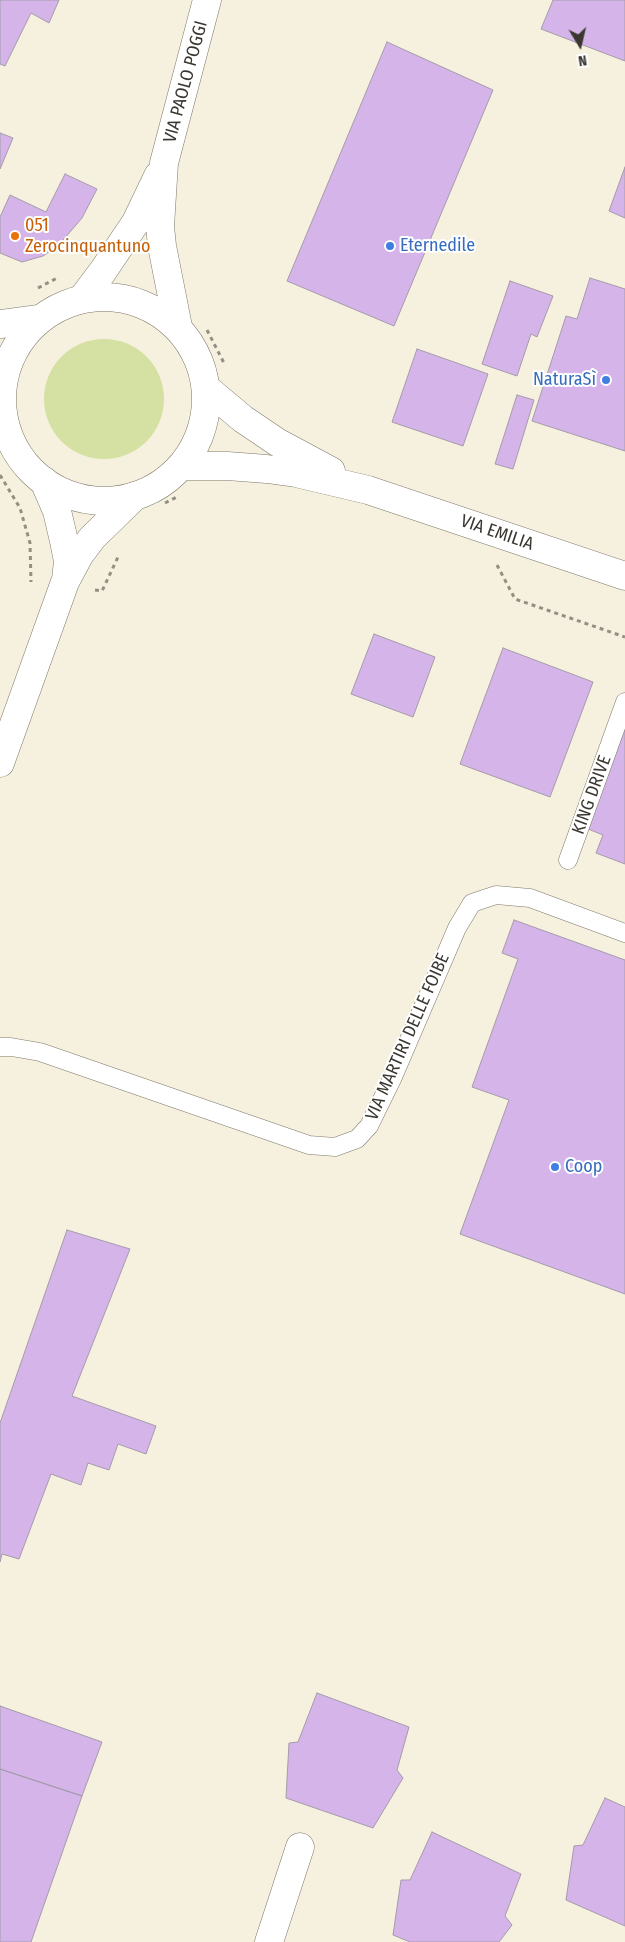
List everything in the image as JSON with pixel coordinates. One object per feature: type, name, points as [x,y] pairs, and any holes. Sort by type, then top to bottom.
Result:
[{"type":"main road","name":"VIA PAOLO POGGI","points":[[82,299],[136,222],[164,163],[207,0]]},
{"type":"main road","name":"VIA PAOLO POGGI","points":[[164,163],[160,226],[161,239],[190,325]]},
{"type":"main road","points":[[105,296],[130,300],[190,325],[206,388],[206,409],[202,429],[194,448],[181,466],[162,483],[135,496],[112,500],[88,499],[64,492],[44,481],[20,457],[10,438],[2,413],[3,387],[8,362],[20,341],[39,319],[59,308],[82,299],[105,296]]},
{"type":"main road","points":[[0,324],[39,319]]},
{"type":"main road","name":"VIA EMILIA","points":[[206,388],[243,419],[277,442],[368,490]]},
{"type":"main road","name":"VIA EMILIA","points":[[181,466],[227,466],[266,469],[296,473],[368,490],[625,576]]},
{"type":"main road","points":[[44,481],[56,511],[64,541],[68,561],[65,582]]},
{"type":"main road","points":[[0,763],[65,582],[80,554],[92,538],[135,496]]},
{"type":"main road","points":[[269,1942],[300,1848]]},
{"type":"lane","name":"KING DRIVE","points":[[568,860],[625,702]]},
{"type":"lane","name":"VIA MARTIRI DELLE FOIBE","points":[[0,1047],[40,1052],[309,1145],[335,1147],[356,1139],[369,1126],[393,1077],[457,928],[472,903],[496,895],[530,898],[625,933]]},
{"type":"path","points":[[34,290],[48,284],[62,274]]},
{"type":"path","points":[[190,325],[227,370]]},
{"type":"path","points":[[0,476],[20,508],[25,525],[30,543],[31,583]]},
{"type":"path","points":[[164,504],[181,496]]},
{"type":"path","points":[[102,591],[120,553]]},
{"type":"path","points":[[496,564],[515,599],[625,637]]},
{"type":"green space","points":[[104,339],[127,343],[147,356],[160,376],[164,399],[160,422],[147,442],[127,455],[104,459],[81,455],[61,442],[48,422],[44,399],[48,376],[61,356],[81,343]]},
{"type":"building","points":[[0,0],[59,0],[49,23],[31,13],[5,66],[0,64]]},
{"type":"building","points":[[553,0],[625,0],[625,61],[541,29]]},
{"type":"building","points":[[387,42],[493,90],[394,326],[287,281]]},
{"type":"building","points":[[0,133],[13,138],[0,169]]},
{"type":"building","points":[[625,167],[625,218],[609,211]]},
{"type":"building","points":[[65,174],[97,189],[82,218],[58,246],[43,256],[22,262],[0,253],[0,217],[10,195],[46,212]]},
{"type":"building","points":[[590,278],[625,289],[625,451],[532,421],[566,316],[577,319]]},
{"type":"building","points":[[510,281],[553,296],[537,337],[531,334],[517,376],[482,364]]},
{"type":"building","points":[[417,349],[488,374],[463,446],[392,422]]},
{"type":"building","points":[[517,395],[534,400],[513,469],[495,464]]},
{"type":"building","points":[[374,634],[435,657],[413,717],[351,694]]},
{"type":"building","points":[[503,648],[593,682],[550,797],[460,764]]},
{"type":"building","points":[[625,728],[625,864],[596,853],[603,835],[588,829]]},
{"type":"building","name":"Coop","points":[[514,920],[625,960],[625,1294],[460,1234],[509,1100],[472,1087],[518,959],[502,953]]},
{"type":"building","points":[[67,1230],[130,1249],[72,1396],[156,1426],[146,1454],[118,1444],[109,1470],[88,1463],[81,1485],[51,1474],[19,1559],[2,1554],[0,1562],[0,1423]]},
{"type":"building","points":[[317,1693],[409,1727],[397,1770],[403,1778],[373,1828],[286,1798],[289,1743],[298,1742]]},
{"type":"building","points":[[0,1706],[102,1742],[82,1796],[0,1769]]},
{"type":"building","points":[[0,1769],[82,1796],[31,1942],[0,1942]]},
{"type":"building","points":[[605,1798],[625,1807],[625,1926],[566,1900],[574,1846],[583,1845]]},
{"type":"building","points":[[432,1832],[521,1874],[505,1916],[512,1925],[499,1942],[410,1942],[393,1935],[401,1880],[410,1880]]},
{"type":"place","name":"051 Zerocinquantuno","points":[[15,236]]},
{"type":"place","name":"Eternedile","points":[[390,246]]},
{"type":"place","name":"NaturaSì","points":[[606,380]]},
{"type":"place","name":"Coop","points":[[555,1167]]}]
